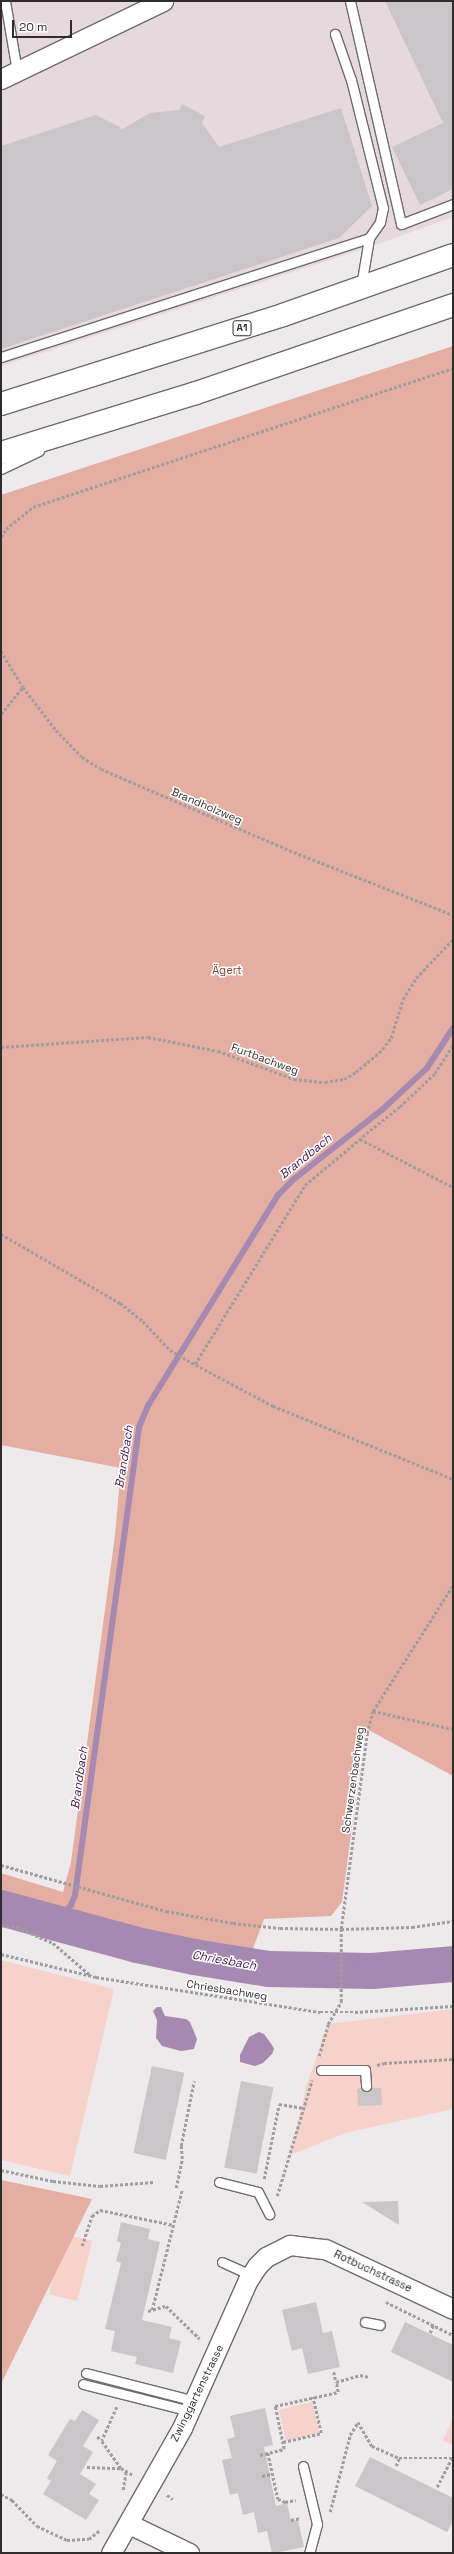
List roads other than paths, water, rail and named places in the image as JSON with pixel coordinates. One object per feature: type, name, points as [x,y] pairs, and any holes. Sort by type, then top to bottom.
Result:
[{"type":"highway","name":"A1","points":[[1,404],[182,348],[453,255]]},
{"type":"highway","points":[[1,453],[91,426],[291,361],[453,305]]},
{"type":"street","points":[[9,75],[163,1]]},
{"type":"street","name":"Zwinggartenstrasse","points":[[111,2553],[129,2524],[192,2406],[251,2275],[266,2257],[290,2245]]},
{"type":"street","name":"Rotbuchstrasse","points":[[290,2245],[325,2249],[343,2256],[453,2309]]},
{"type":"street","points":[[129,2524],[189,2553]]},
{"type":"lane","points":[[5,1],[9,75]]},
{"type":"lane","points":[[350,1],[401,224],[453,204]]},
{"type":"lane","points":[[335,34],[351,80],[383,208],[380,222],[369,238],[361,287]]},
{"type":"lane","points":[[1,357],[369,238]]},
{"type":"lane","points":[[1,469],[91,426]]},
{"type":"lane","points":[[317,2069],[365,2070],[366,2086]]},
{"type":"lane","points":[[219,2182],[258,2192],[269,2214]]},
{"type":"lane","points":[[222,2262],[251,2275]]},
{"type":"lane","points":[[365,2322],[380,2325]]},
{"type":"lane","points":[[86,2373],[192,2406]]},
{"type":"lane","points":[[83,2384],[122,2394],[192,2406]]},
{"type":"lane","points":[[303,2466],[317,2524],[309,2553]]},
{"type":"waterway","name":"Brandbach","points":[[57,1923],[71,1905],[75,1895],[139,1427],[149,1404],[278,1195],[294,1179],[383,1109],[427,1068],[453,1028]]},
{"type":"waterway","name":"Chriesbach","points":[[1,1908],[137,1945],[194,1957],[269,1969],[372,1971],[453,1964]]},
{"type":"park label","name":"Ägert","points":[[227,970]]}]
